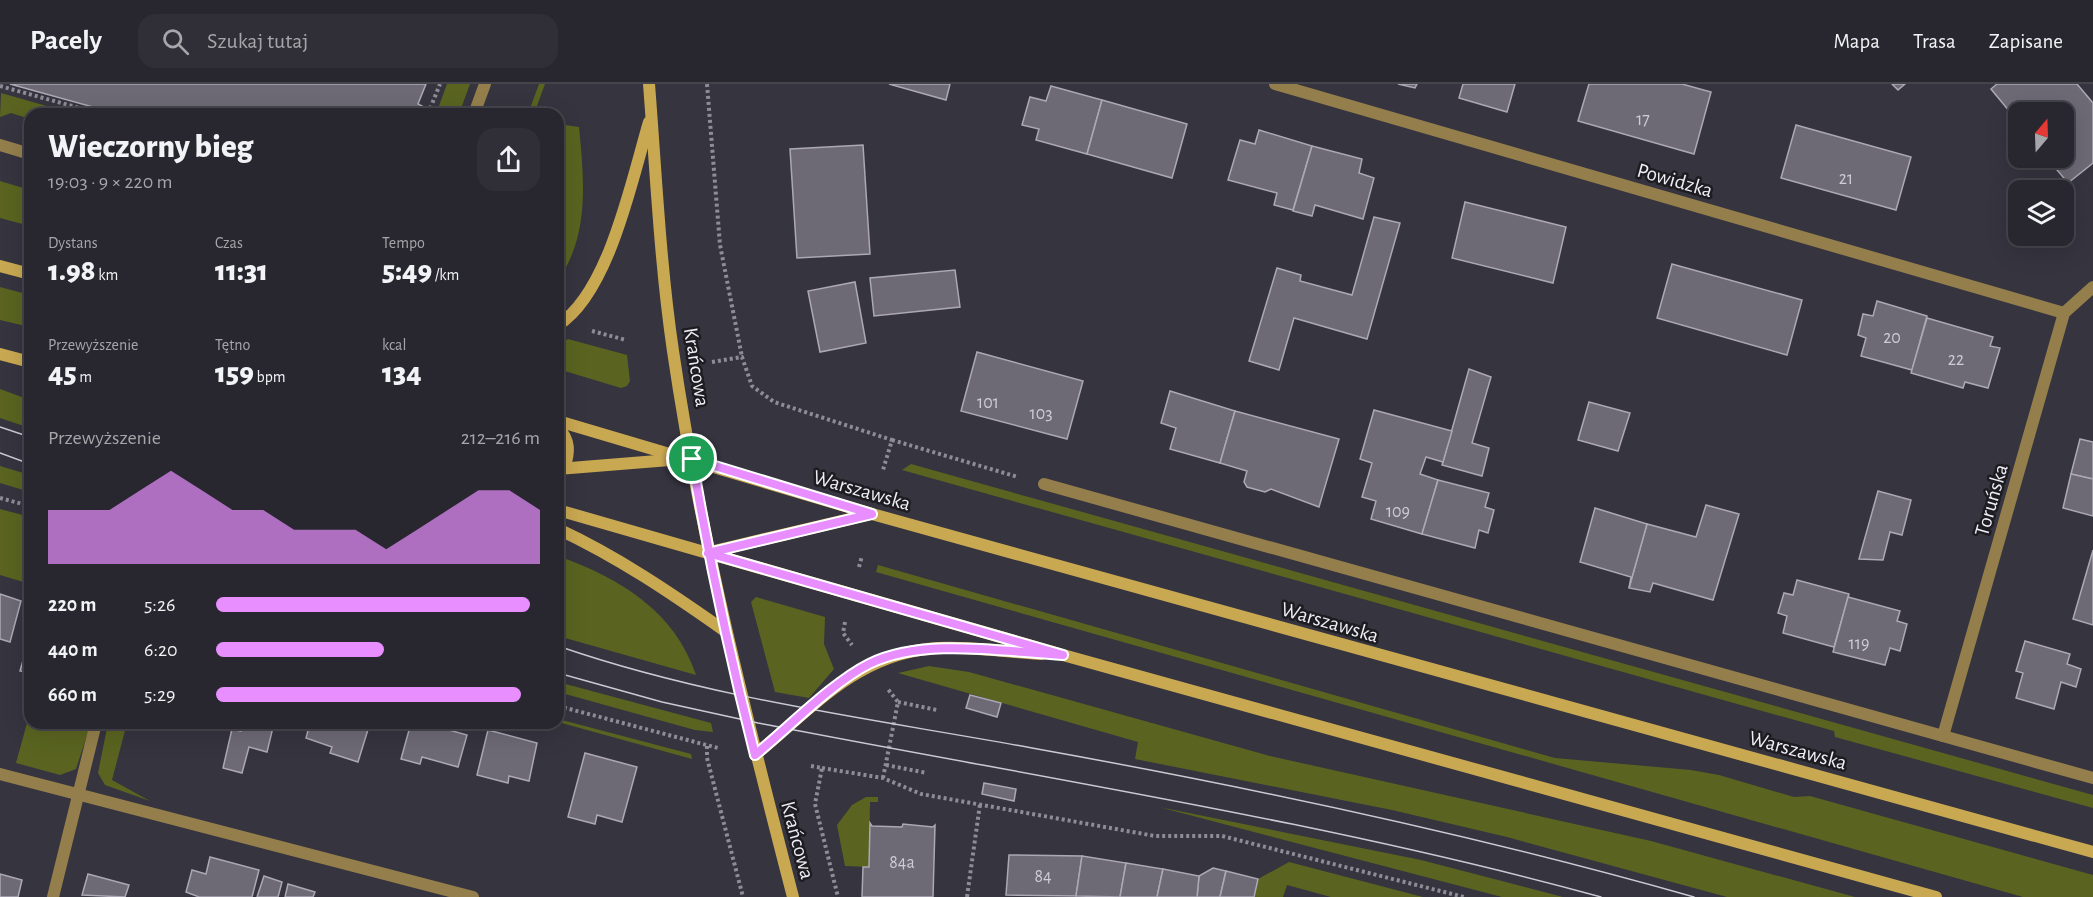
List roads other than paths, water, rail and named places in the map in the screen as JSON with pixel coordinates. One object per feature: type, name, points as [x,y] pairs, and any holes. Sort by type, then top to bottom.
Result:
[{"type":"main road","name":"Krańcowa","points":[[649,84],[666,296],[708,553],[724,631],[793,897]]},
{"type":"main road","points":[[564,319],[591,292],[606,259],[652,115]]},
{"type":"main road","points":[[0,266],[24,272]]},
{"type":"main road","points":[[0,354],[24,360]]},
{"type":"main road","name":"Warszawska","points":[[564,423],[872,514],[2093,852]]},
{"type":"main road","points":[[564,436],[569,454],[564,463]]},
{"type":"main road","points":[[564,468],[692,459]]},
{"type":"main road","points":[[564,512],[1063,655],[1936,897]]},
{"type":"main road","points":[[708,553],[872,514]]},
{"type":"main road","points":[[564,532],[601,549],[657,584],[724,631]]},
{"type":"main road","points":[[755,755],[854,673],[881,658],[929,648],[1063,655]]},
{"type":"street","points":[[476,108],[485,84]]},
{"type":"street","name":"Powidzka","points":[[1275,84],[2064,313]]},
{"type":"street","points":[[0,145],[24,151]]},
{"type":"street","points":[[2064,313],[2093,287]]},
{"type":"street","name":"Toruńska","points":[[1943,736],[2064,313]]},
{"type":"street","points":[[1044,484],[2093,778]]},
{"type":"street","points":[[53,897],[95,729]]},
{"type":"street","points":[[0,774],[438,892],[473,897]]},
{"type":"tram line","points":[[0,427],[24,435]]},
{"type":"tram line","points":[[0,453],[24,462]]},
{"type":"tram line","points":[[564,648],[674,680],[734,694],[1116,763],[1365,814],[1530,853],[1694,897]]},
{"type":"tram line","points":[[564,675],[662,702],[758,723],[1181,802],[1392,845],[1601,897]]}]
